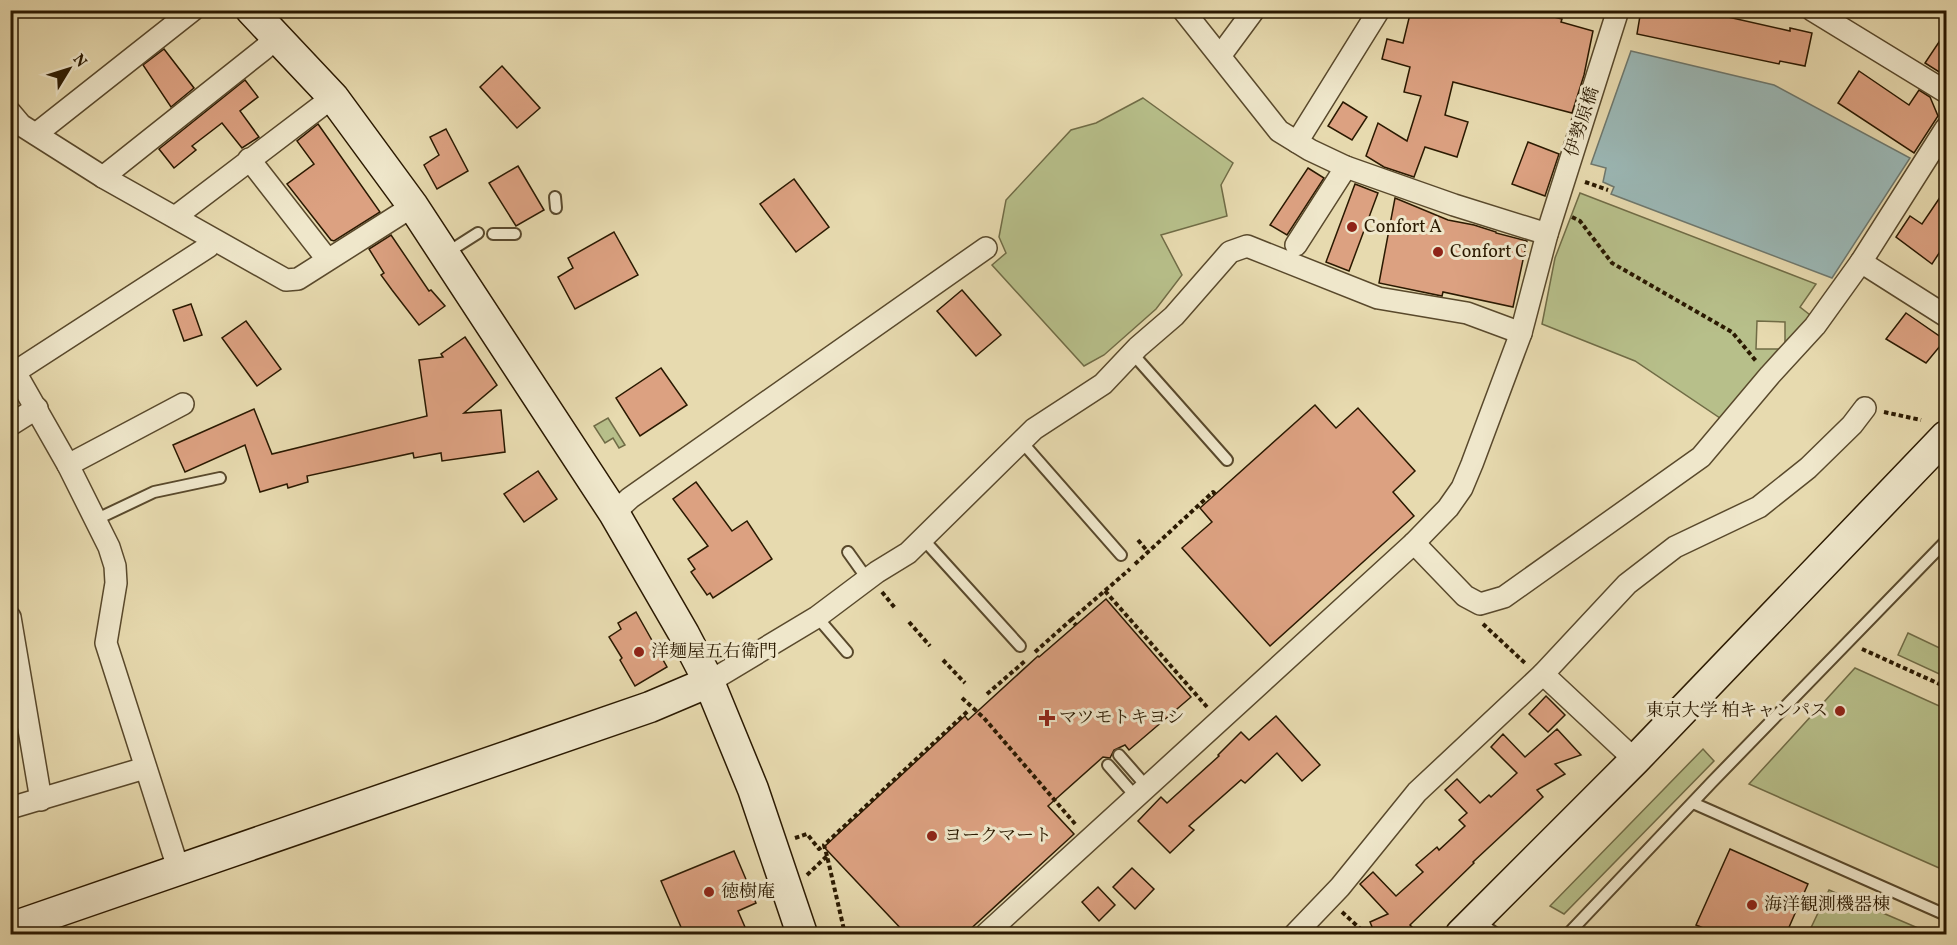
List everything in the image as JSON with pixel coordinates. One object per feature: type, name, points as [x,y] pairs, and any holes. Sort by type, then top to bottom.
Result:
[{"type":"street","points":[[36,134],[193,10]]},
{"type":"street","points":[[251,10],[333,97],[413,206],[614,513],[709,682],[753,789],[802,934]]},
{"type":"street","points":[[1183,10],[1279,130],[1297,142],[1346,167],[1454,205],[1547,234]]},
{"type":"street","points":[[1220,56],[1254,10]]},
{"type":"street","points":[[1297,142],[1379,10]]},
{"type":"street","name":"伊勢原橋","points":[[986,934],[1414,543],[1448,508],[1462,488],[1521,333],[1547,234],[1618,10]]},
{"type":"street","points":[[1812,10],[1947,92]]},
{"type":"street","points":[[103,177],[277,37]]},
{"type":"street","points":[[175,217],[333,97]]},
{"type":"street","points":[[10,112],[21,125],[103,177],[286,280],[298,279],[413,206]]},
{"type":"street","points":[[1414,543],[1465,596],[1479,604],[1504,597],[1701,457],[1815,326],[1861,262],[1947,128]]},
{"type":"street","points":[[249,159],[327,260]]},
{"type":"street","points":[[1296,245],[1346,167]]},
{"type":"street","points":[[179,871],[106,643],[116,583],[115,566],[109,547],[37,408],[13,371],[208,247],[211,239]]},
{"type":"street","points":[[10,928],[650,707],[709,682],[875,585],[1034,429],[1103,384],[1132,353],[1174,316],[1230,252],[1247,246],[1378,298],[1467,313],[1521,333]]},
{"type":"street","points":[[614,513],[639,492],[986,248]]},
{"type":"street","points":[[1861,262],[1947,316]]},
{"type":"street","points":[[68,465],[183,404]]},
{"type":"street","points":[[10,425],[37,408]]},
{"type":"street","points":[[1295,934],[1328,899],[1417,792],[1543,674],[1627,584],[1675,547],[1759,507],[1808,468],[1852,425],[1865,408]]},
{"type":"street","points":[[1478,929],[1635,760],[1947,436]]},
{"type":"street","points":[[10,617],[41,800]]},
{"type":"street","points":[[1543,674],[1635,760]]},
{"type":"street","points":[[10,808],[145,768]]},
{"type":"lane","points":[[445,255],[478,232]]},
{"type":"lane","points":[[493,234],[515,234]]},
{"type":"lane","points":[[1132,353],[1227,460]]},
{"type":"lane","points":[[1021,441],[1121,555]]},
{"type":"lane","points":[[95,520],[154,492],[220,478]]},
{"type":"lane","points":[[923,539],[1020,646]]},
{"type":"lane","points":[[1568,934],[1847,642],[1947,541]]},
{"type":"lane","points":[[848,552],[875,585]]},
{"type":"lane","points":[[817,617],[847,652]]},
{"type":"lane","points":[[1119,755],[1141,792]]},
{"type":"lane","points":[[1108,765],[1141,792]]},
{"type":"lane","points":[[1693,803],[1947,915]]},
{"type":"path","points":[[1583,182],[1608,190]]},
{"type":"path","points":[[1555,210],[1580,221],[1612,263],[1732,332],[1738,337],[1748,354],[1770,375]]},
{"type":"path","points":[[1865,408],[1921,420]]},
{"type":"path","points":[[1071,620],[1213,492],[1215,494]]},
{"type":"path","points":[[1138,540],[1148,552]]},
{"type":"path","points":[[875,585],[896,608]]},
{"type":"path","points":[[1105,591],[1219,721]]},
{"type":"path","points":[[1479,604],[1480,622],[1533,671],[1543,674]]},
{"type":"path","points":[[909,622],[930,646]]},
{"type":"path","points":[[1847,642],[1947,687]]},
{"type":"path","points":[[944,660],[965,683]]},
{"type":"path","points":[[962,698],[984,718],[1088,840]]},
{"type":"path","points":[[794,838],[807,834],[819,849],[969,710]]},
{"type":"path","points":[[824,844],[845,934]]},
{"type":"path","points":[[807,875],[827,856]]},
{"type":"path","points":[[1328,899],[1366,934]]},
{"type":"green space","points":[[1143,98],[1233,163],[1221,185],[1227,216],[1161,235],[1182,275],[1156,309],[1104,355],[1084,366],[992,265],[1006,253],[999,237],[1006,200],[1071,130],[1096,123]]},
{"type":"green space","points":[[1580,193],[1816,284],[1800,307],[1814,318],[1723,420],[1635,361],[1542,324],[1555,258]],"holes":[[[1757,321],[1785,322],[1785,349],[1756,349]]]},
{"type":"green space","points":[[608,418],[625,445],[619,448],[613,438],[605,443],[594,426]]},
{"type":"green space","points":[[1908,633],[1946,651],[1946,677],[1898,655]]},
{"type":"green space","points":[[1855,668],[1946,709],[1946,871],[1749,784]]},
{"type":"green space","points":[[1703,749],[1714,761],[1564,914],[1550,906]]},
{"type":"green space","points":[[1829,890],[1932,934],[1808,934]]},
{"type":"water","points":[[1631,51],[1774,85],[1910,158],[1832,278],[1611,194],[1614,187],[1603,182],[1606,168],[1591,164]]},
{"type":"building","points":[[1411,10],[1526,10],[1562,19],[1561,22],[1593,31],[1584,75],[1572,113],[1453,82],[1445,115],[1468,122],[1457,157],[1425,147],[1414,177],[1384,167],[1366,156],[1378,123],[1407,141],[1421,96],[1404,92],[1410,67],[1382,59],[1387,39],[1403,43]]},
{"type":"building","points":[[1641,10],[1697,10],[1790,31],[1790,28],[1812,33],[1805,66],[1780,61],[1779,64],[1637,34]]},
{"type":"building","points":[[1947,30],[1947,77],[1925,63]]},
{"type":"building","points":[[164,49],[194,88],[171,107],[143,65]]},
{"type":"building","points":[[502,66],[540,108],[517,128],[480,87]]},
{"type":"building","points":[[1859,71],[1909,105],[1919,90],[1930,97],[1938,116],[1914,153],[1838,103]]},
{"type":"building","points":[[245,80],[258,97],[240,111],[259,137],[242,148],[222,123],[192,146],[196,150],[174,168],[159,149]]},
{"type":"building","points":[[1343,102],[1367,117],[1352,140],[1328,126]]},
{"type":"building","points":[[318,124],[380,212],[334,241],[287,184],[314,164],[297,141]]},
{"type":"building","points":[[446,129],[468,171],[437,189],[424,165],[439,155],[430,137]]},
{"type":"building","points":[[1528,142],[1559,154],[1545,196],[1512,184]]},
{"type":"building","points":[[518,166],[544,210],[516,226],[489,183]]},
{"type":"building","points":[[1308,168],[1324,178],[1287,235],[1270,225]]},
{"type":"building","points":[[794,179],[829,227],[796,252],[760,204]]},
{"type":"building","name":"Confort A","points":[[1355,184],[1378,193],[1349,271],[1326,262]]},
{"type":"building","points":[[1947,187],[1947,241],[1932,264],[1896,237],[1910,216],[1922,224]]},
{"type":"building","points":[[1395,198],[1448,220],[1474,225],[1527,241],[1513,307],[1443,292],[1442,296],[1379,283]]},
{"type":"building","points":[[614,232],[638,275],[575,309],[558,277],[573,268],[568,258]]},
{"type":"building","points":[[391,235],[429,291],[431,290],[445,306],[419,325],[381,275],[384,273],[369,249]]},
{"type":"building","points":[[962,290],[1001,335],[976,356],[937,311]]},
{"type":"building","points":[[191,304],[202,335],[184,341],[173,310]]},
{"type":"building","points":[[1906,313],[1945,340],[1926,363],[1886,339]]},
{"type":"building","points":[[246,321],[281,369],[257,386],[222,338]]},
{"type":"building","points":[[465,337],[497,385],[464,413],[501,410],[505,452],[442,461],[441,453],[414,458],[413,453],[307,476],[308,482],[288,488],[287,484],[260,492],[245,445],[185,472],[173,445],[254,409],[272,454],[427,416],[419,360],[443,357],[441,354]]},
{"type":"building","points":[[661,368],[687,405],[640,436],[616,398]]},
{"type":"building","points":[[1315,405],[1336,428],[1358,408],[1415,471],[1393,492],[1414,516],[1270,646],[1182,548],[1212,522],[1200,508]]},
{"type":"building","points":[[538,471],[557,499],[524,522],[504,494]]},
{"type":"building","points":[[696,482],[732,531],[747,521],[772,559],[713,598],[710,593],[707,595],[691,572],[695,569],[688,559],[708,546],[673,499]]},
{"type":"building","points":[[1106,599],[1191,697],[1129,750],[1125,745],[1114,750],[1110,758],[1103,757],[1048,806],[1074,834],[965,934],[906,934],[824,847],[965,716],[968,720],[1038,656]]},
{"type":"building","name":"洋麺屋五右衛門","points":[[636,612],[667,667],[635,686],[609,637],[621,629],[618,623]]},
{"type":"building","points":[[1546,696],[1565,715],[1548,732],[1529,714]]},
{"type":"building","points":[[1276,716],[1320,765],[1302,781],[1277,753],[1245,783],[1241,780],[1189,826],[1194,830],[1170,853],[1138,821],[1161,797],[1167,803],[1219,756],[1241,732],[1249,740]]},
{"type":"building","points":[[1557,729],[1581,755],[1555,764],[1565,774],[1537,790],[1543,797],[1410,925],[1419,934],[1375,934],[1370,922],[1388,914],[1360,884],[1373,872],[1396,896],[1423,872],[1416,865],[1437,847],[1439,850],[1465,826],[1459,820],[1467,813],[1445,790],[1457,779],[1480,803],[1489,795],[1491,797],[1517,773],[1491,747],[1503,734],[1525,757]]},
{"type":"building","name":"海洋観測機器棟","points":[[1730,849],[1808,884],[1786,934],[1706,934],[1708,930],[1696,925]]},
{"type":"building","name":"徳樹庵","points":[[734,851],[756,903],[738,911],[748,934],[684,934],[661,881]]},
{"type":"building","points":[[1132,868],[1154,889],[1135,909],[1113,887]]},
{"type":"building","points":[[1098,887],[1115,905],[1099,921],[1082,902]]},
{"type":"place","name":"Confort A","points":[[1352,227]]},
{"type":"place","name":"Confort C","points":[[1438,252]]},
{"type":"place","name":"洋麺屋五右衛門","points":[[639,652]]},
{"type":"place","name":"東京大学 柏キャンパス","points":[[1840,711]]},
{"type":"place","name":"マツモトキヨシ","points":[[1047,718]]},
{"type":"place","name":"ヨークマート","points":[[932,836]]},
{"type":"place","name":"徳樹庵","points":[[709,892]]},
{"type":"place","name":"海洋観測機器棟","points":[[1752,905]]}]
